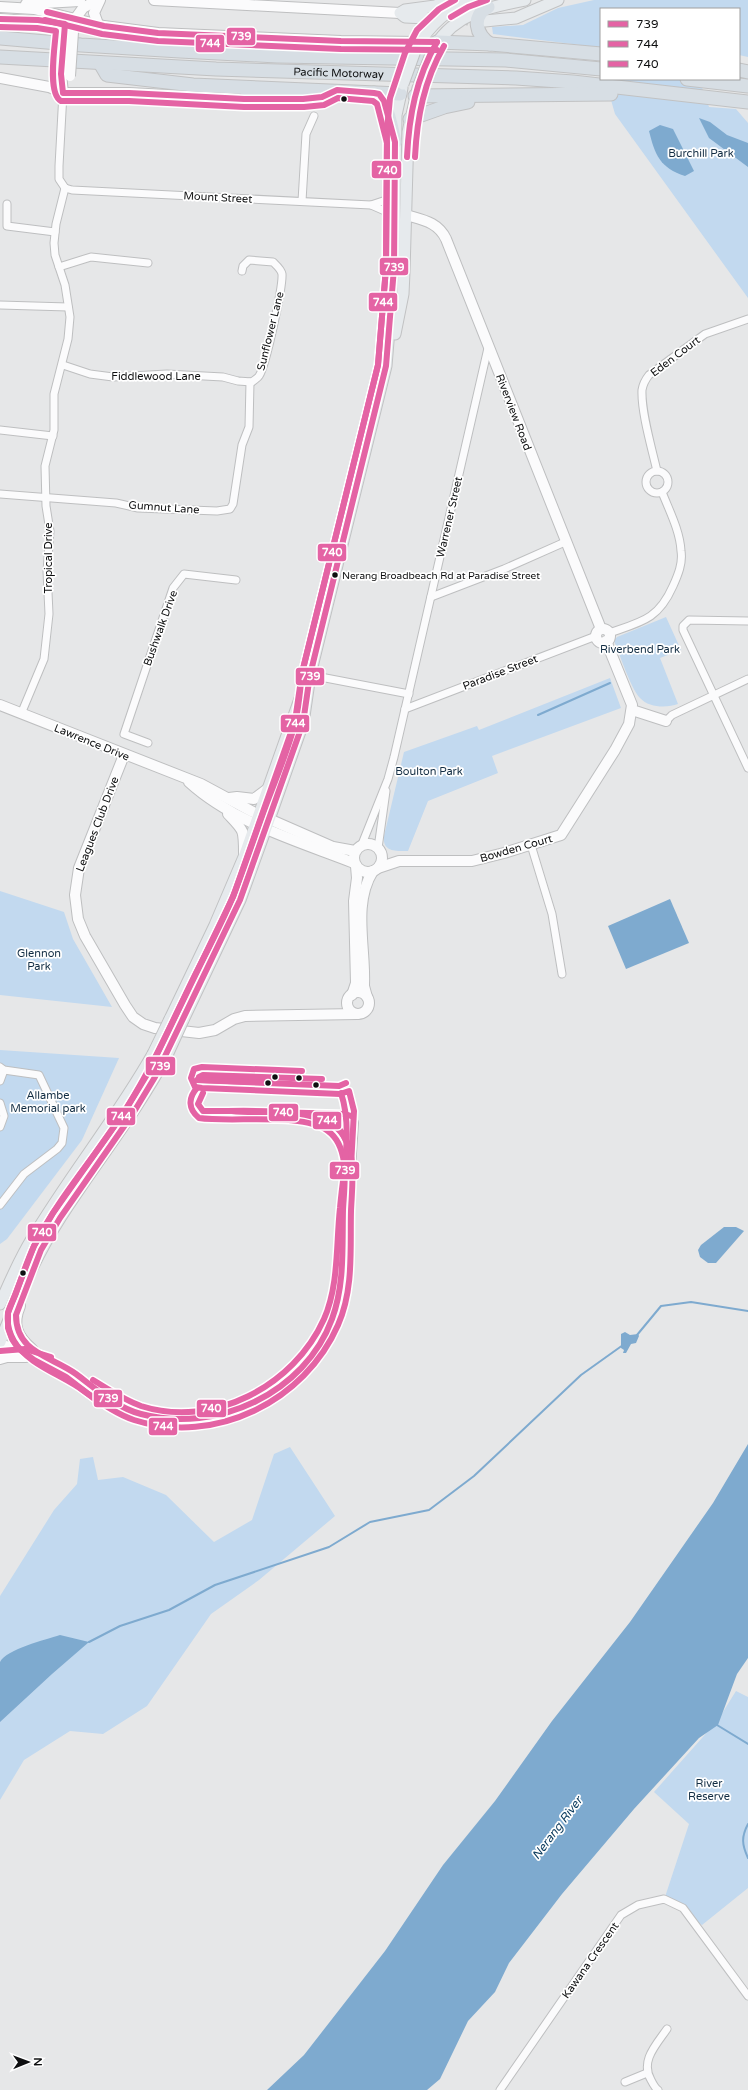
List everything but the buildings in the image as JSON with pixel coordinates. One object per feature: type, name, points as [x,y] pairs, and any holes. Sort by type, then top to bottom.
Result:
[{"type":"highway","points":[[488,7],[479,16],[477,27],[482,37],[490,44]]},
{"type":"highway","name":"Pacific Motorway","points":[[0,38],[187,52],[277,56],[506,60],[600,69]]},
{"type":"highway","points":[[435,46],[490,44],[596,54]]},
{"type":"highway","name":"Pacific Motorway","points":[[0,57],[224,69],[497,77],[604,89],[748,102]]},
{"type":"highway","points":[[100,63],[107,75],[145,80],[224,86],[337,90],[379,94],[384,101],[395,142]]},
{"type":"highway","points":[[694,80],[748,86]]},
{"type":"highway","points":[[374,93],[401,89]]},
{"type":"highway","points":[[410,119],[459,103],[517,95],[604,89]]},
{"type":"highway","points":[[244,99],[309,99],[322,97],[337,90]]},
{"type":"highway","points":[[417,90],[517,95]]},
{"type":"main road","points":[[427,18],[405,17],[400,13],[405,10],[435,6],[451,0]]},
{"type":"main road","points":[[386,366],[394,276],[396,115],[401,89],[417,45],[431,26],[444,15],[471,0]]},
{"type":"main road","points":[[0,1304],[22,1258],[43,1221],[136,1085],[153,1054],[244,858],[263,821],[303,723],[310,675],[398,320],[403,294],[410,119],[417,90],[435,46],[460,20],[474,12],[488,7],[525,0]]},
{"type":"main road","points":[[485,21],[516,18],[558,0]]},
{"type":"main road","points":[[417,45],[435,46]]},
{"type":"main road","points":[[401,89],[417,90]]},
{"type":"main road","points":[[394,215],[406,215]]},
{"type":"main road","points":[[0,1340],[41,1250],[60,1218],[132,1115],[166,1055],[240,900],[263,821],[270,787],[310,675]]},
{"type":"street","points":[[3,7],[52,1],[80,0],[69,22],[66,75],[63,93],[59,179],[66,188]]},
{"type":"street","points":[[69,22],[83,8],[98,0]]},
{"type":"street","points":[[98,0],[94,13],[98,24]]},
{"type":"street","points":[[154,0],[400,13]]},
{"type":"street","points":[[3,7],[34,9],[69,22]]},
{"type":"street","points":[[0,19],[98,24],[187,36],[417,45]]},
{"type":"street","points":[[0,78],[49,87],[63,93],[129,92],[244,99]]},
{"type":"street","points":[[302,201],[306,134],[314,116]]},
{"type":"street","name":"Mount Street","points":[[66,188],[72,190],[372,205],[388,213],[394,226]]},
{"type":"street","name":"Tropical Drive","points":[[21,714],[44,659],[49,614],[47,571],[50,531],[46,496],[45,466],[53,436],[54,394],[63,365],[70,317],[65,286],[55,255],[55,232],[66,188]]},
{"type":"street","name":"Mount Street","points":[[372,205],[388,199],[395,188]]},
{"type":"street","points":[[7,204],[7,226],[55,232]]},
{"type":"street","name":"Riverview Road","points":[[406,215],[436,225],[443,233],[632,710]]},
{"type":"street","points":[[59,267],[91,257],[148,263]]},
{"type":"street","name":"Sunflower Lane","points":[[233,504],[242,445],[249,427],[250,382],[259,376],[263,364],[282,282],[282,272],[273,262],[249,260],[243,266],[242,271]]},
{"type":"street","points":[[0,305],[68,307]]},
{"type":"street","name":"Eden Court","points":[[657,471],[644,408],[642,389],[645,381],[649,375],[705,334],[748,319]]},
{"type":"street","name":"Warrener Street","points":[[379,850],[388,779],[409,694],[488,348]]},
{"type":"street","name":"Fiddlewood Lane","points":[[63,365],[90,374],[113,377],[167,374],[223,377],[250,382]]},
{"type":"street","points":[[0,430],[53,436]]},
{"type":"street","points":[[657,471],[665,474],[668,481],[666,488],[662,492],[654,493],[646,485],[649,474],[657,471]]},
{"type":"street","points":[[603,635],[635,624],[656,613],[665,603],[679,574],[682,556],[681,545],[662,492]]},
{"type":"street","points":[[0,494],[46,496]]},
{"type":"street","name":"Gumnut Lane","points":[[46,496],[116,502],[138,508],[217,511],[230,509],[233,504]]},
{"type":"street","points":[[431,597],[504,569],[565,542]]},
{"type":"street","name":"Bushwalk Drive","points":[[148,743],[124,734],[173,588],[184,574],[236,580]]},
{"type":"street","points":[[748,620],[689,620],[683,626],[684,635],[748,768]]},
{"type":"street","name":"Paradise Street","points":[[405,709],[603,635]]},
{"type":"street","points":[[310,675],[409,694]]},
{"type":"street","points":[[632,710],[666,721],[672,715],[748,679]]},
{"type":"street","name":"Lawrence Drive","points":[[0,706],[184,778],[197,790],[263,821]]},
{"type":"street","name":"Bowden Court","points":[[376,869],[399,861],[472,860],[531,845],[561,835],[624,736],[632,710]]},
{"type":"street","name":"Leagues Club Drive","points":[[124,755],[79,868],[75,895],[78,918],[85,936],[133,1017],[155,1028],[198,1033],[215,1030],[242,1017],[357,1014]]},
{"type":"street","name":"Warrener Street","points":[[362,844],[388,779]]},
{"type":"street","points":[[244,858],[244,834],[241,826],[228,816],[225,803],[237,797],[254,799],[270,787]]},
{"type":"street","points":[[263,821],[333,847],[355,852]]},
{"type":"street","points":[[263,821],[355,864],[365,872],[376,869]]},
{"type":"street","points":[[362,844],[371,844],[379,850],[381,861],[366,881],[361,901],[364,988],[369,1003],[368,1009],[363,1013],[357,1014],[350,1009],[350,998],[356,984],[354,901],[357,878],[355,852],[362,844]]},
{"type":"street","points":[[531,845],[552,914],[562,974]]},
{"type":"street","name":"Bowden Court","points":[[379,850],[399,861]]},
{"type":"street","points":[[356,963],[360,946],[363,944]]},
{"type":"street","points":[[350,998],[359,992],[367,997]]},
{"type":"street","name":"Leagues Club Drive","points":[[325,1014],[341,1008],[350,998]]},
{"type":"street","points":[[0,1081],[2,1068],[38,1075],[64,1128],[62,1143],[57,1149],[24,1174],[0,1205]]},
{"type":"street","points":[[0,1103],[4,1116],[0,1127]]},
{"type":"street","points":[[0,1340],[42,1360],[105,1397],[141,1414],[184,1420],[222,1414],[259,1401],[296,1374],[314,1354],[332,1320],[338,1300],[343,1254],[350,1123]]},
{"type":"street","points":[[32,1349],[18,1334],[15,1325],[16,1315],[41,1250]]},
{"type":"street","points":[[0,1340],[32,1349],[64,1367],[105,1397]]},
{"type":"street","points":[[0,1359],[20,1356],[42,1360]]},
{"type":"street","name":"Kawana Crescent","points":[[500,2090],[621,1916],[638,1905],[664,1899],[683,1908],[748,1996]]},
{"type":"street","points":[[658,2090],[647,2073],[647,2062],[650,2054],[667,2029]]},
{"type":"street","points":[[625,2082],[647,2073]]},
{"type":"green space","points":[[594,0],[748,0],[748,57],[740,55],[740,8],[600,8],[600,61],[596,47],[493,34],[492,27],[523,25],[558,8]]},
{"type":"green space","name":"Burchill Park","points":[[605,80],[699,80],[709,107],[736,109],[748,123],[748,298],[615,114]]},
{"type":"green space","name":"Riverbend Park","points":[[666,617],[681,650],[660,658],[678,704],[658,706],[648,704],[637,694],[629,680],[614,641],[617,637]]},
{"type":"green space","name":"Boulton Park","points":[[610,678],[621,708],[492,756],[498,773],[428,801],[408,851],[391,850],[385,845],[384,836],[404,752],[477,726],[479,730]]},
{"type":"green space","name":"Glennon Park","points":[[0,891],[64,912],[73,939],[112,1007],[0,995]]},
{"type":"green space","name":"Allambe Memorial park","points":[[0,1050],[119,1058],[82,1140],[7,1239],[0,1244]]},
{"type":"green space","points":[[290,1447],[335,1516],[259,1580],[211,1614],[147,1706],[103,1734],[70,1731],[24,1760],[0,1800],[0,1596],[54,1510],[77,1484],[80,1459],[93,1457],[98,1480],[123,1477],[166,1495],[214,1542],[252,1520],[274,1454]]},
{"type":"green space","name":"River Reserve","points":[[736,1691],[748,1697],[748,1888],[702,1925],[665,1897],[689,1824],[654,1792],[718,1720]]},
{"type":"water","points":[[699,118],[710,122],[727,135],[748,143],[748,167],[709,138]]},
{"type":"water","points":[[660,125],[673,129],[694,171],[685,176],[670,169],[660,160],[656,154],[649,131]]},
{"type":"water","points":[[670,899],[689,943],[626,969],[608,926]]},
{"type":"water","points":[[724,1227],[736,1227],[744,1231],[716,1263],[708,1263],[700,1257],[698,1250],[701,1245]]},
{"type":"water","points":[[625,1332],[630,1335],[638,1334],[639,1336],[636,1343],[631,1344],[626,1353],[623,1353],[624,1350],[621,1348],[621,1334]]},
{"type":"water","name":"Nerang River","points":[[748,1444],[748,1658],[737,1674],[718,1725],[699,1738],[634,1809],[562,1894],[509,1963],[495,1992],[468,2021],[440,2079],[427,2090],[267,2090],[304,2055],[385,1951],[443,1865],[495,1801],[552,1721],[630,1622],[713,1503]]},
{"type":"water","points":[[60,1635],[89,1642],[0,1722],[0,1662],[4,1657],[18,1649]]},
{"type":"waterway","points":[[538,715],[610,683]]},
{"type":"waterway","points":[[637,1335],[661,1306],[691,1302],[748,1311]]},
{"type":"waterway","points":[[89,1642],[120,1626],[169,1610],[215,1585],[329,1547],[370,1522],[429,1510],[474,1476],[581,1375],[623,1345]]},
{"type":"waterway","points":[[717,1725],[748,1744]]},
{"type":"waterway","points":[[748,1824],[743,1837],[744,1849],[748,1858]]},
{"type":"tunnel","points":[[433,18],[468,20]]},
{"type":"transit line","name":"740","points":[[100,1403],[66,1377],[34,1360],[18,1348],[12,1339],[8,1328],[8,1313],[34,1246],[53,1213],[125,1111],[148,1073],[233,897],[295,721],[302,673],[378,365],[386,268],[387,130],[390,98],[405,53],[417,30],[439,9],[455,0]]},
{"type":"transit line","name":"740","points":[[451,17],[468,7],[487,0]]},
{"type":"transit line","name":"739","points":[[47,12],[104,26],[158,33],[341,41],[437,42]]},
{"type":"transit line","name":"739","points":[[0,19],[38,20],[65,24],[61,74],[63,93],[129,93],[244,99],[303,99],[322,97],[337,90],[374,93],[379,94],[384,101],[395,142],[394,268],[386,366],[310,675],[303,723],[240,900],[155,1077],[132,1115],[60,1218],[41,1250],[16,1315],[18,1328],[22,1338],[28,1346],[76,1374],[115,1403],[141,1414],[170,1419],[199,1418],[228,1412],[255,1402],[280,1387],[301,1368],[319,1345],[332,1319],[341,1279],[345,1179],[343,1157],[335,1138],[328,1131],[317,1125],[302,1122],[266,1119],[199,1118],[195,1115],[190,1103],[197,1088]]},
{"type":"transit line","name":"744","points":[[45,20],[102,34],[158,41],[341,49],[437,50]]},
{"type":"transit line","name":"744","points":[[0,27],[37,28],[56,31],[53,57],[53,79],[54,89],[57,97],[61,101],[129,101],[244,107],[304,107],[324,105],[338,98],[373,101],[377,104],[387,143],[386,268],[378,365],[302,673],[298,711],[292,733],[234,894],[162,1044],[127,1107],[104,1142],[67,1192],[34,1246],[9,1308],[9,1327],[14,1341],[28,1357],[46,1369],[76,1385],[114,1411],[134,1420],[165,1426],[195,1427],[225,1421],[254,1411],[280,1395],[304,1376],[323,1352],[338,1325],[343,1311],[349,1283],[351,1254],[353,1178],[351,1156],[344,1135],[337,1127],[326,1120],[300,1113],[232,1111],[345,1114],[351,1116]]},
{"type":"transit line","name":"739","points":[[407,157],[415,98],[424,69],[437,42]]},
{"type":"transit line","name":"744","points":[[415,157],[423,100],[431,72],[444,46]]},
{"type":"transit line","name":"739","points":[[302,1071],[202,1067],[194,1069],[191,1078],[195,1087],[202,1088],[340,1094],[349,1091],[354,1111],[351,1166]]},
{"type":"transit line","name":"744","points":[[254,1082],[200,1080],[199,1077],[203,1075],[322,1079]]},
{"type":"transit line","name":"740","points":[[197,1080],[339,1086],[346,1083]]},
{"type":"transit line","name":"740","points":[[203,1093],[198,1104],[203,1111],[274,1111],[311,1116],[326,1121],[338,1129],[345,1138],[351,1169]]},
{"type":"transit line","name":"740","points":[[93,1380],[122,1398],[141,1406],[168,1412],[196,1412],[223,1406],[248,1396],[272,1382],[293,1364],[310,1343],[324,1319],[329,1306],[335,1278],[347,1136],[345,1107],[341,1093]]},
{"type":"transit line","name":"740","points":[[0,1351],[25,1349],[51,1357]]},
{"type":"place","name":"Nerang Broadbeach Rd at Paradise Street","points":[[335,575]]}]
